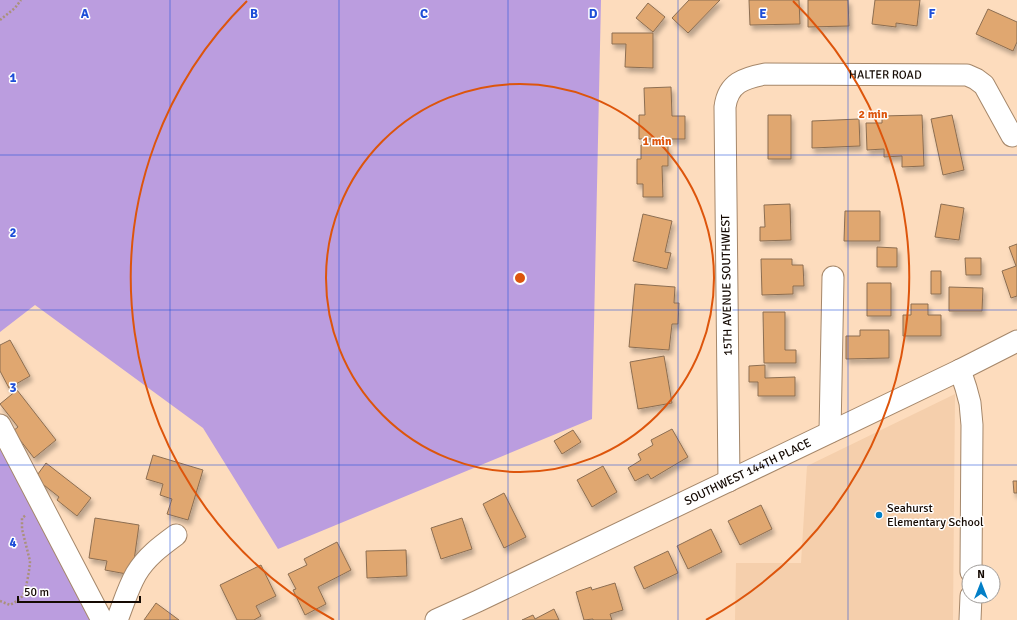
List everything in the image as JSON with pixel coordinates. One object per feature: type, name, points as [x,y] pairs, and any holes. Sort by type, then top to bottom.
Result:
[{"type":"street","name":"HALTER ROAD","points":[[730,90],[747,78],[765,74],[966,75],[976,79],[984,85],[1012,136]]},
{"type":"street","name":"15TH AVENUE SOUTHWEST","points":[[729,481],[725,107],[726,99],[730,90]]},
{"type":"street","points":[[830,432],[833,277]]},
{"type":"street","name":"SOUTHWEST 144TH PLACE","points":[[436,620],[478,610],[729,481],[1017,341]]},
{"type":"street","points":[[960,370],[970,403],[972,424],[971,564]]},
{"type":"street","points":[[0,425],[102,620]]},
{"type":"street","points":[[117,620],[137,573],[152,554],[176,535]]},
{"type":"street","points":[[970,620],[971,604]]},
{"type":"path","points":[[0,20],[15,8],[21,0]]},
{"type":"path","points":[[0,601],[10,605],[19,600],[24,594],[30,561],[22,529],[22,518],[30,512],[43,509]]},
{"type":"shaded area","points":[[0,0],[601,0],[592,419],[278,549],[203,428],[35,305],[0,332]]},
{"type":"shaded area","name":"Seahurst Elementary School","points":[[955,394],[953,620],[735,620],[736,563],[801,563],[807,466]]},
{"type":"shaded area","points":[[0,427],[102,620],[0,620]]},
{"type":"building","points":[[689,0],[720,0],[688,33],[672,18]]},
{"type":"building","points":[[749,0],[799,0],[800,24],[750,25]]},
{"type":"building","points":[[808,0],[848,0],[849,26],[808,27]]},
{"type":"building","points":[[875,0],[920,0],[917,26],[896,23],[896,27],[872,24]]},
{"type":"building","points":[[648,3],[665,17],[653,32],[636,18]]},
{"type":"building","points":[[988,9],[1017,22],[1017,42],[1013,51],[976,34]]},
{"type":"building","points":[[612,33],[653,33],[653,68],[625,67],[626,44],[612,44]]},
{"type":"building","points":[[671,87],[672,116],[685,116],[685,139],[639,139],[639,115],[645,115],[644,88]]},
{"type":"building","points":[[768,115],[791,115],[791,159],[768,159]]},
{"type":"building","points":[[922,115],[924,166],[902,167],[902,156],[884,157],[884,149],[867,150],[866,123],[882,123],[882,116]]},
{"type":"building","points":[[952,115],[964,170],[943,175],[931,119]]},
{"type":"building","points":[[859,119],[860,146],[812,148],[812,121]]},
{"type":"building","points":[[641,145],[668,145],[668,166],[662,166],[663,197],[643,197],[643,184],[637,184],[637,159],[641,159]]},
{"type":"building","points":[[790,204],[791,240],[760,241],[760,227],[765,227],[764,205]]},
{"type":"building","points":[[941,204],[964,208],[959,240],[935,237]]},
{"type":"building","points":[[845,211],[880,211],[880,241],[844,241]]},
{"type":"building","points":[[643,214],[672,221],[665,252],[671,253],[667,269],[633,261]]},
{"type":"building","points":[[1017,244],[1017,296],[1011,298],[1002,271],[1016,266],[1009,247]]},
{"type":"building","points":[[877,247],[897,248],[897,267],[877,267]]},
{"type":"building","points":[[965,258],[981,258],[981,275],[966,275]]},
{"type":"building","points":[[761,259],[792,259],[792,265],[803,265],[804,286],[793,286],[793,294],[762,295]]},
{"type":"building","points":[[931,271],[941,271],[941,294],[931,294]]},
{"type":"building","points":[[867,283],[891,283],[891,316],[867,316]]},
{"type":"building","points":[[635,284],[675,287],[674,303],[679,303],[678,324],[672,324],[669,350],[629,347]]},
{"type":"building","points":[[949,287],[983,288],[982,311],[949,311]]},
{"type":"building","points":[[911,304],[928,304],[928,315],[941,315],[941,336],[903,336],[903,315],[911,315]]},
{"type":"building","points":[[763,312],[785,312],[785,350],[796,350],[796,363],[764,363]]},
{"type":"building","points":[[860,330],[889,330],[889,358],[846,359],[846,336],[860,336]]},
{"type":"building","points":[[10,340],[30,376],[9,388],[0,371],[0,345]]},
{"type":"building","points":[[664,356],[672,403],[638,409],[630,362]]},
{"type":"building","points":[[765,365],[765,378],[795,377],[795,396],[758,396],[758,382],[749,382],[749,366]]},
{"type":"building","points":[[17,390],[56,440],[34,458],[13,431],[18,427],[0,404]]},
{"type":"building","points":[[672,429],[688,457],[651,479],[648,474],[635,481],[628,468],[641,460],[638,454],[653,445],[651,440]]},
{"type":"building","points":[[573,430],[581,442],[562,454],[554,441]]},
{"type":"building","points":[[153,455],[203,470],[188,520],[167,514],[172,499],[160,495],[163,484],[146,479]]},
{"type":"building","points":[[46,463],[91,498],[77,516],[57,500],[59,497],[35,478]]},
{"type":"building","points":[[603,466],[617,492],[592,507],[577,480]]},
{"type":"building","points":[[1013,481],[1017,481],[1017,493],[1014,493]]},
{"type":"building","points":[[504,493],[526,537],[504,548],[483,504]]},
{"type":"building","points":[[761,505],[772,529],[740,545],[728,521]]},
{"type":"building","points":[[95,518],[139,525],[132,575],[105,570],[107,561],[89,558]]},
{"type":"building","points":[[462,518],[472,549],[441,559],[431,528]]},
{"type":"building","points":[[711,529],[722,552],[688,569],[677,546]]},
{"type":"building","points":[[337,542],[351,570],[318,587],[326,604],[305,615],[293,590],[296,589],[288,574],[307,565],[304,559]]},
{"type":"building","points":[[406,550],[407,576],[367,578],[366,551]]},
{"type":"building","points":[[668,551],[678,573],[644,589],[634,567]]},
{"type":"building","points":[[261,565],[276,596],[256,606],[261,616],[254,620],[237,620],[220,585]]},
{"type":"building","points":[[615,583],[623,610],[610,614],[612,620],[584,620],[576,592],[591,587],[592,590]]},
{"type":"building","points":[[156,603],[179,620],[144,620]]},
{"type":"building","points":[[554,609],[559,620],[522,620],[533,615],[535,619]]},
{"type":"place","name":"Seahurst Elementary School","points":[[879,515]]}]
